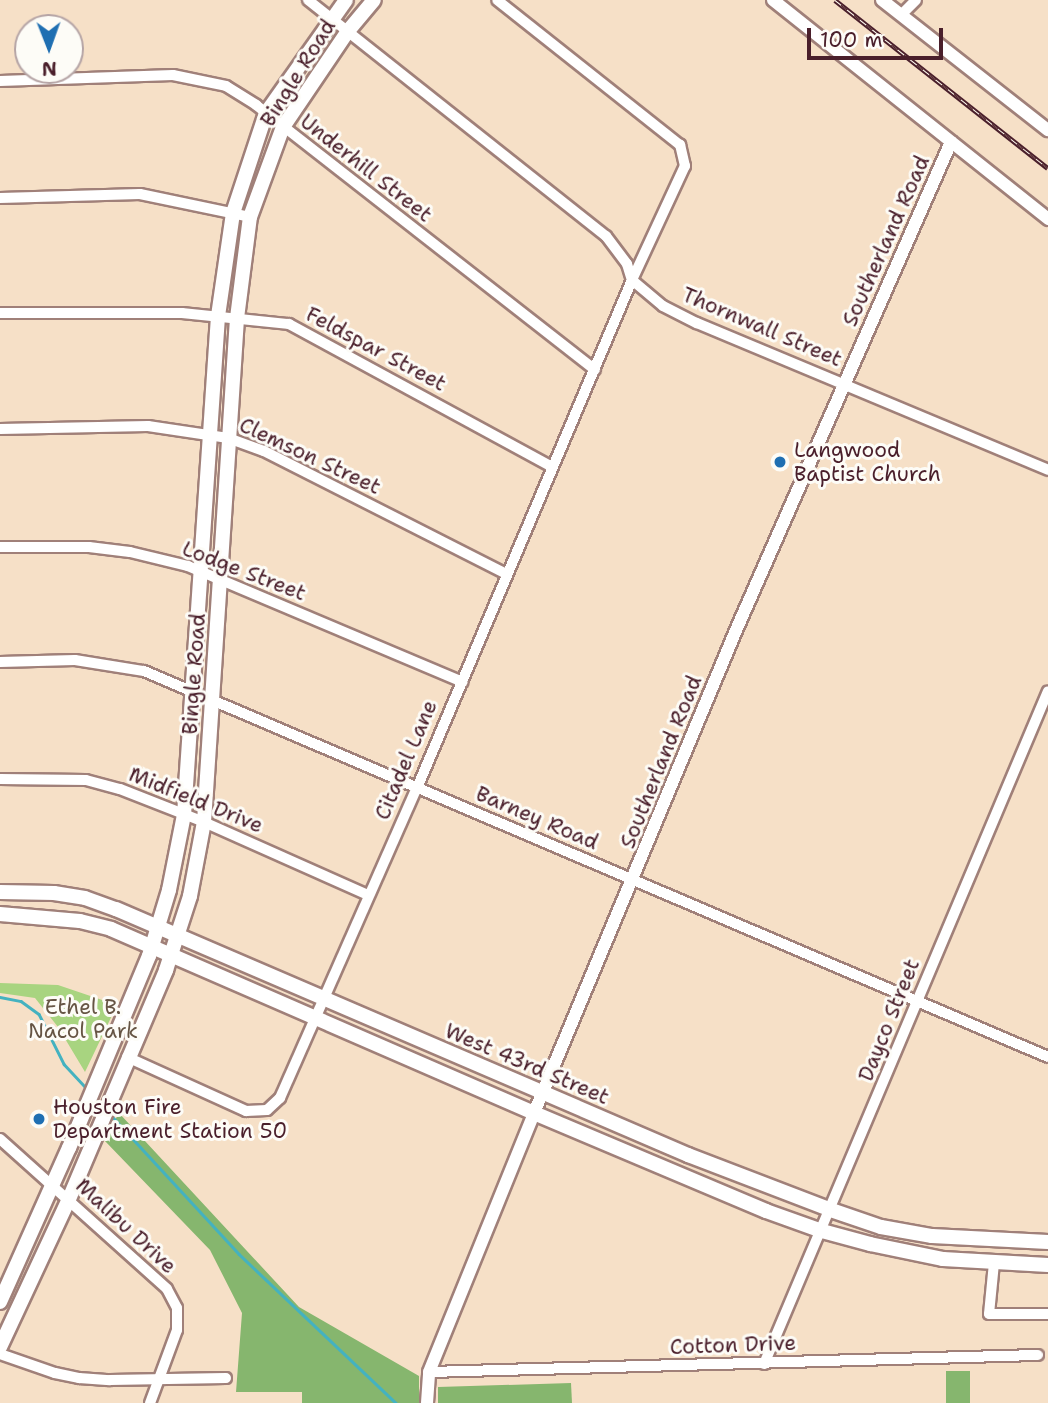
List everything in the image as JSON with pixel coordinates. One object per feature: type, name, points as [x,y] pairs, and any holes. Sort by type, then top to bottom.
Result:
[{"type":"main road","name":"Bingle Road","points":[[0,1301],[69,1148],[159,926],[184,815],[218,316],[233,213],[267,113],[346,0]]},
{"type":"main road","name":"Bingle Road","points":[[0,1347],[69,1199],[172,953],[190,895],[204,822],[237,318],[250,217],[283,127],[348,31],[374,0]]},
{"type":"main road","name":"West 43rd Street","points":[[7,892],[85,898],[159,926],[433,1048],[688,1155],[881,1227],[932,1237],[1017,1243],[1048,1242]]},
{"type":"main road","points":[[7,892],[7,914]]},
{"type":"main road","name":"West 43rd Street","points":[[7,914],[79,921],[152,945],[534,1113],[822,1231],[943,1259],[1048,1265]]},
{"type":"main road","points":[[425,1065],[433,1048]]},
{"type":"main road","points":[[69,1148],[86,1156]]},
{"type":"main road","points":[[681,1175],[688,1155]]},
{"type":"main road","points":[[1017,1243],[1017,1265]]},
{"type":"street","name":"Thornwall Street","points":[[307,0],[606,236],[627,264],[632,280],[663,306],[691,321],[1048,470]]},
{"type":"street","name":"Citadel Lane","points":[[127,1058],[246,1111],[267,1110],[280,1098],[325,1000],[632,280],[685,166],[680,145],[497,0]]},
{"type":"street","points":[[773,0],[1048,219]]},
{"type":"street","points":[[882,0],[1048,130]]},
{"type":"street","points":[[901,15],[916,0]]},
{"type":"street","name":"Underhill Street","points":[[0,81],[173,75],[226,86],[267,113],[594,370]]},
{"type":"street","name":"Southerland Road","points":[[427,1403],[429,1372],[534,1113],[709,694],[951,142]]},
{"type":"street","points":[[0,198],[140,194],[250,217]]},
{"type":"street","name":"Feldspar Street","points":[[0,313],[182,313],[289,324],[552,467]]},
{"type":"street","name":"Clemson Street","points":[[0,429],[148,426],[229,438],[264,451],[506,574]]},
{"type":"street","name":"Lodge Street","points":[[0,547],[68,545],[103,548],[130,552],[200,571],[461,682]]},
{"type":"street","name":"Barney Road","points":[[0,662],[94,661],[144,671],[1048,1057]]},
{"type":"street","name":"Dayco Street","points":[[764,1364],[1048,691]]},
{"type":"street","name":"Midfield Drive","points":[[0,779],[86,780],[120,789],[204,822],[368,895]]},
{"type":"street","name":"Malibu Drive","points":[[0,1139],[167,1289],[177,1308],[177,1330],[150,1403]]},
{"type":"street","points":[[994,1264],[989,1314],[1048,1314]]},
{"type":"street","points":[[0,1354],[55,1373],[79,1378],[226,1378]]},
{"type":"street","name":"Cotton Drive","points":[[429,1372],[1038,1355]]},
{"type":"green space","name":"Ethel B. Nacol Park","points":[[0,983],[58,985],[117,1005],[85,1072],[58,1027],[35,998],[0,993]]},
{"type":"green space","points":[[119,1113],[299,1307],[419,1376],[419,1403],[302,1403],[302,1392],[236,1392],[242,1313],[210,1250],[104,1140]]},
{"type":"green space","points":[[946,1371],[970,1371],[970,1403],[946,1403]]},
{"type":"green space","points":[[571,1383],[572,1403],[438,1403],[438,1387]]},
{"type":"waterway","points":[[0,997],[21,1001],[39,1014],[64,1064],[87,1089]]},
{"type":"waterway","points":[[110,1114],[239,1254],[396,1403]]},
{"type":"railway","points":[[835,0],[1048,168]]},
{"type":"place","name":"Langwood Baptist Church","points":[[780,462]]},
{"type":"place","name":"Houston Fire Department Station 50","points":[[39,1119]]}]
